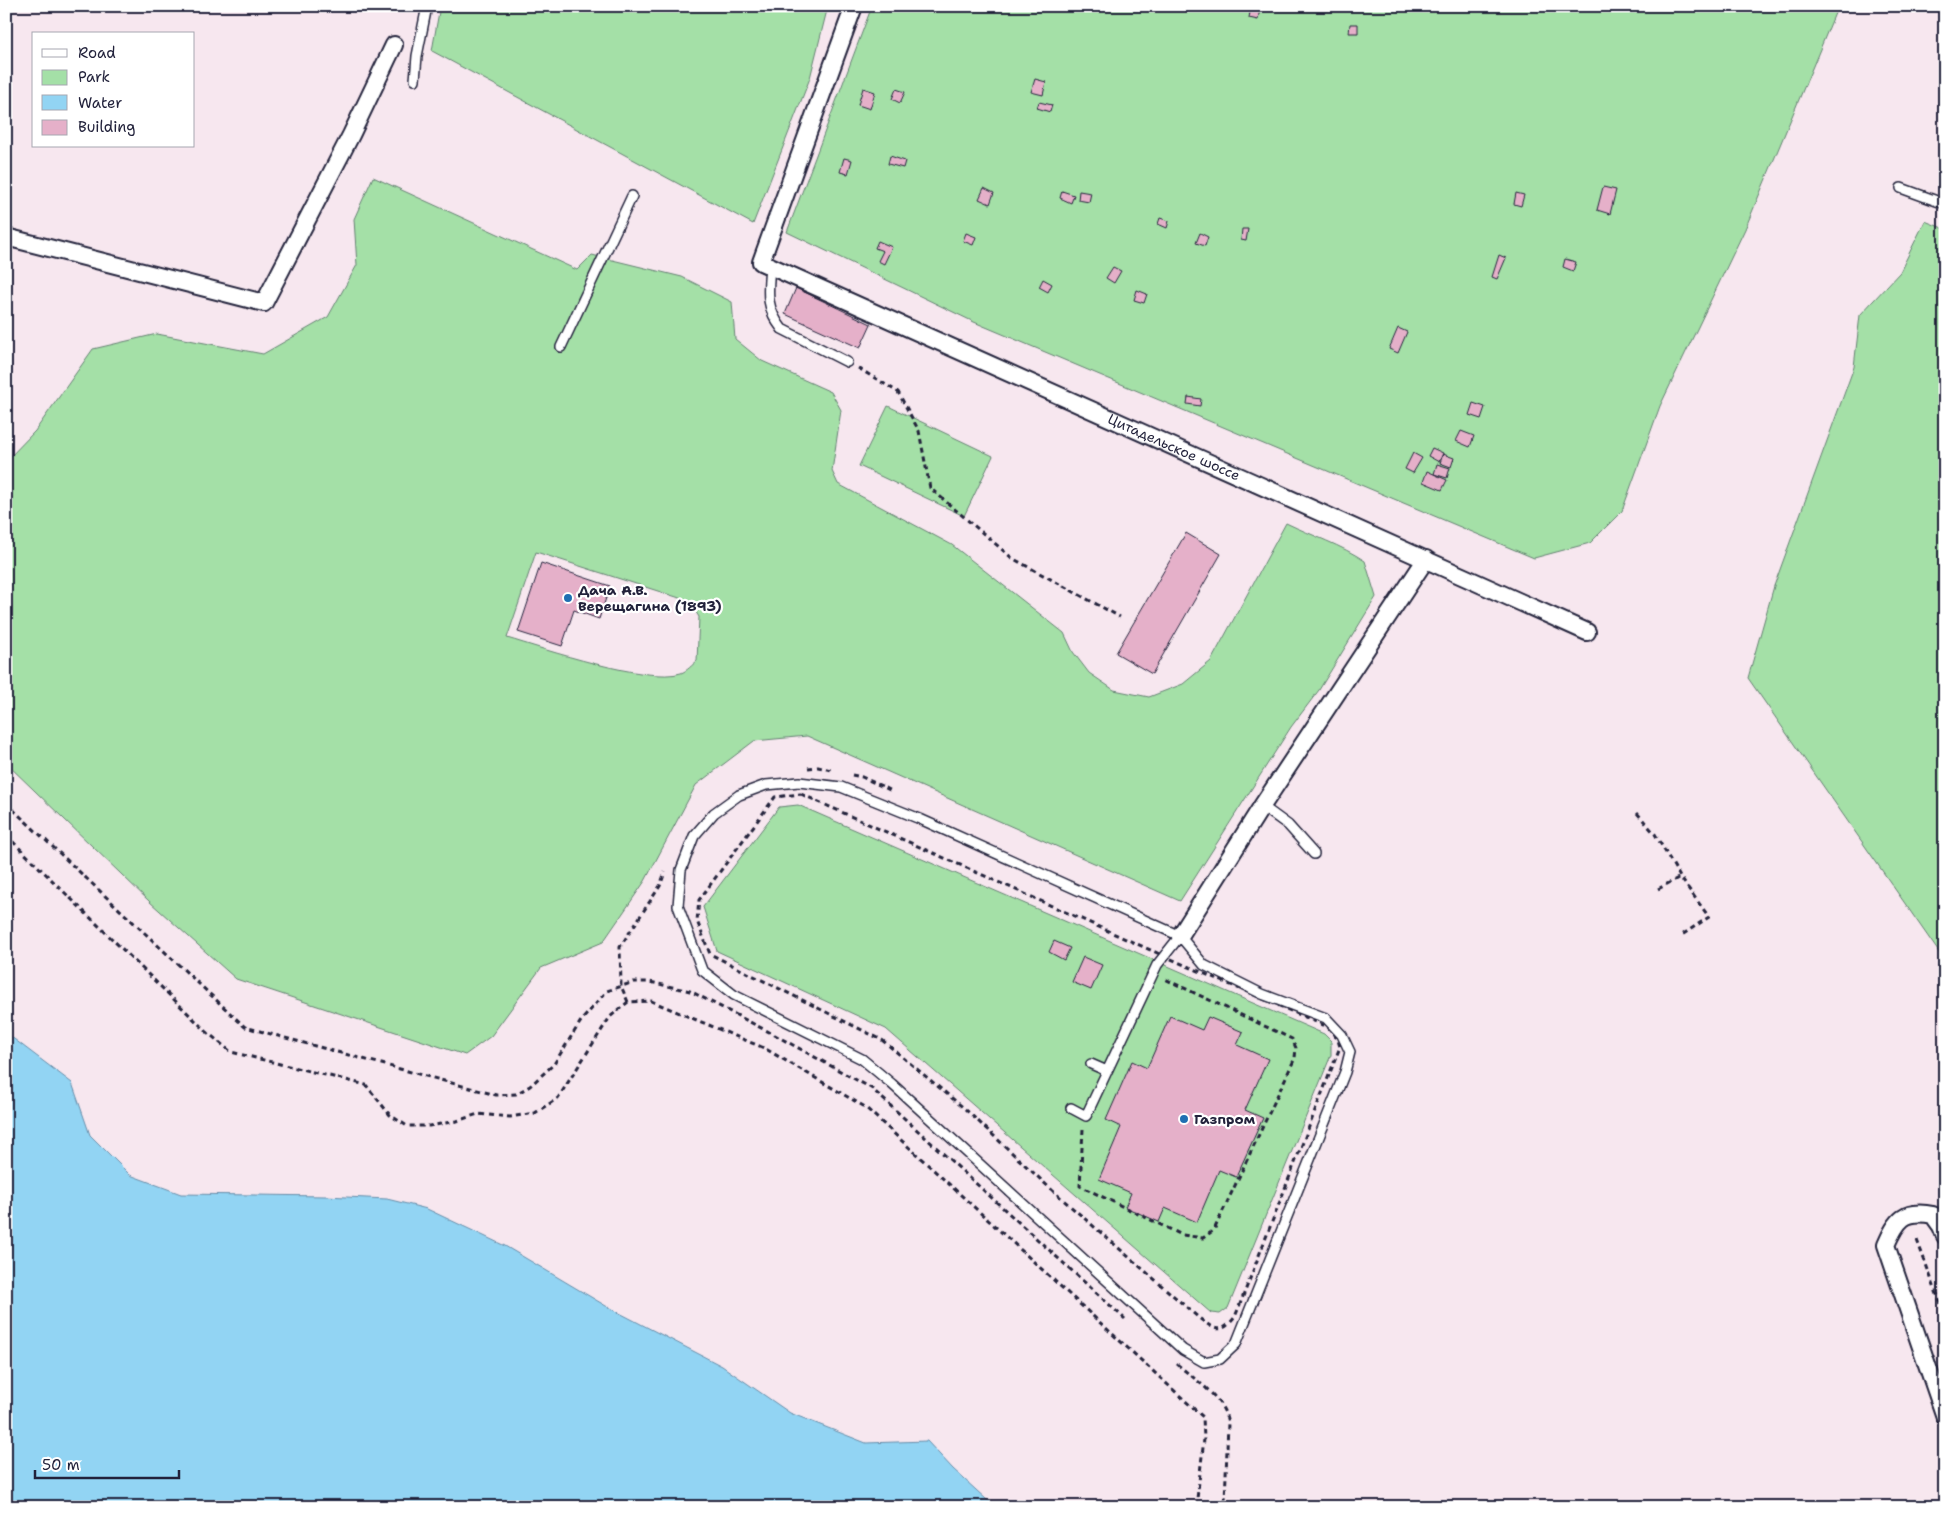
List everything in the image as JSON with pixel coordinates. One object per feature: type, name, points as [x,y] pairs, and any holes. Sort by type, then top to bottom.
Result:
[{"type":"street","points":[[765,264],[854,6]]},
{"type":"street","points":[[6,237],[264,303],[352,135],[394,45]]},
{"type":"street","name":"Цитадельское шоссе","points":[[765,264],[1587,632]]},
{"type":"street","points":[[1180,936],[1262,806],[1426,559]]},
{"type":"street","points":[[1945,1236],[1933,1215],[1919,1212],[1907,1215],[1895,1226],[1886,1245],[1945,1417]]},
{"type":"lane","points":[[415,80],[417,56],[427,6]]},
{"type":"lane","points":[[1902,188],[1945,204]]},
{"type":"lane","points":[[561,347],[632,196]]},
{"type":"lane","points":[[765,264],[767,298],[775,320],[782,329],[847,362]]},
{"type":"lane","points":[[799,782],[841,787],[920,819],[1180,936],[1204,965],[1262,994],[1326,1018],[1342,1035],[1350,1052],[1345,1072],[1236,1344],[1220,1359],[1204,1362],[1183,1350],[900,1091],[862,1059],[734,995],[702,970],[678,906],[681,870],[694,836],[714,813],[739,796],[766,784],[799,782]]},
{"type":"lane","points":[[1262,806],[1288,825],[1314,854]]},
{"type":"lane","points":[[1071,1108],[1086,1116],[1153,973],[1180,936]]},
{"type":"lane","points":[[1091,1064],[1107,1072]]},
{"type":"path","points":[[847,362],[898,392],[919,431],[930,488],[1012,558],[1120,617]]},
{"type":"path","points":[[800,768],[818,767],[836,771]]},
{"type":"path","points":[[844,773],[862,777],[898,793]]},
{"type":"path","points":[[801,794],[1164,956],[1328,1027],[1338,1040],[1340,1047],[1235,1317],[1228,1327],[1220,1330],[1211,1327],[1199,1318],[1053,1191],[965,1109],[882,1040],[710,954],[697,921],[699,900],[775,797],[801,794]]},
{"type":"path","points":[[6,803],[245,1027],[496,1095],[516,1094],[530,1086],[554,1064],[581,1021],[607,991],[634,982],[650,982],[690,991],[773,1034],[870,1088],[1131,1324]]},
{"type":"path","points":[[1637,812],[1655,834],[1680,877],[1709,917],[1682,935]]},
{"type":"path","points":[[6,835],[207,1032],[232,1052],[366,1085],[390,1115],[407,1126],[429,1126],[457,1121],[478,1114],[510,1118],[535,1113],[558,1098],[610,1017],[628,1002],[652,1001],[764,1048],[865,1107],[1203,1417],[1204,1440],[1196,1507]]},
{"type":"path","points":[[628,1002],[621,986],[620,947],[660,886],[666,871]]},
{"type":"path","points":[[1658,889],[1680,877]]},
{"type":"path","points":[[1082,1136],[1080,1186],[1182,1235],[1203,1238],[1214,1230],[1295,1058],[1296,1048],[1292,1039],[1153,973]]},
{"type":"path","points":[[1917,1240],[1945,1316]]},
{"type":"path","points":[[1176,1363],[1221,1402],[1226,1413],[1228,1423],[1225,1501],[1227,1507]]},
{"type":"green space","points":[[440,6],[828,6],[810,78],[753,224],[432,51]]},
{"type":"green space","points":[[872,6],[1838,6],[1745,229],[1660,406],[1622,511],[1590,543],[1534,558],[974,322],[787,232]]},
{"type":"green space","points":[[373,177],[577,270],[592,255],[682,277],[732,302],[735,339],[762,361],[831,392],[841,410],[832,471],[838,484],[952,545],[1064,633],[1073,652],[1089,673],[1114,690],[1149,697],[1183,684],[1211,661],[1286,523],[1337,545],[1365,561],[1376,597],[1319,690],[1291,727],[1180,901],[807,736],[754,741],[696,785],[645,881],[603,942],[541,968],[491,1036],[465,1055],[236,979],[150,902],[6,763],[6,461],[35,431],[93,349],[157,334],[263,354],[328,317],[357,265],[354,219]],"holes":[[[536,552],[689,601],[699,617],[697,661],[681,673],[666,675],[645,674],[621,670],[507,638]]]},
{"type":"green space","points":[[1925,221],[1945,229],[1945,961],[1748,678],[1774,586],[1854,367],[1860,315],[1900,272]]},
{"type":"green space","points":[[888,406],[993,456],[964,516],[859,466]]},
{"type":"green space","points":[[798,805],[1324,1034],[1331,1041],[1331,1055],[1228,1308],[1220,1314],[1211,1313],[886,1029],[717,951],[703,907],[779,807]]},
{"type":"water","points":[[6,1033],[72,1083],[90,1135],[130,1175],[181,1194],[326,1196],[387,1199],[427,1209],[505,1246],[606,1306],[722,1366],[790,1413],[866,1443],[927,1441],[953,1469],[987,1500],[1006,1507],[6,1507]]},
{"type":"building","points":[[1251,6],[1260,8],[1258,20],[1249,18]]},
{"type":"building","points":[[1350,24],[1358,24],[1358,33],[1349,33]]},
{"type":"building","points":[[1035,79],[1046,82],[1043,95],[1031,92]]},
{"type":"building","points":[[863,88],[875,92],[870,109],[858,105]]},
{"type":"building","points":[[896,89],[905,92],[900,103],[892,99]]},
{"type":"building","points":[[1039,102],[1052,105],[1050,112],[1037,108]]},
{"type":"building","points":[[890,156],[905,161],[903,168],[888,164]]},
{"type":"building","points":[[844,158],[852,160],[848,174],[840,172]]},
{"type":"building","points":[[1603,187],[1616,190],[1610,214],[1597,210]]},
{"type":"building","points":[[984,188],[994,193],[990,204],[979,199]]},
{"type":"building","points":[[1062,191],[1074,195],[1071,203],[1060,198]]},
{"type":"building","points":[[1079,191],[1091,193],[1089,202],[1078,200]]},
{"type":"building","points":[[1516,193],[1524,195],[1521,206],[1514,204]]},
{"type":"building","points":[[1160,218],[1169,221],[1167,228],[1158,224]]},
{"type":"building","points":[[1242,229],[1248,229],[1246,241],[1241,240]]},
{"type":"building","points":[[966,233],[976,237],[973,245],[963,241]]},
{"type":"building","points":[[1200,233],[1208,237],[1205,246],[1196,243]]},
{"type":"building","points":[[878,241],[892,247],[884,264],[878,261],[883,251],[875,248]]},
{"type":"building","points":[[1499,255],[1506,258],[1497,279],[1492,277]]},
{"type":"building","points":[[1565,259],[1576,262],[1573,271],[1563,267]]},
{"type":"building","points":[[1113,267],[1121,271],[1114,283],[1106,278]]},
{"type":"building","points":[[1043,279],[1052,284],[1048,292],[1039,287]]},
{"type":"building","points":[[796,288],[871,324],[860,348],[785,314]]},
{"type":"building","points":[[1137,290],[1147,294],[1144,303],[1134,300]]},
{"type":"building","points":[[1398,328],[1407,332],[1398,353],[1389,349]]},
{"type":"building","points":[[1188,397],[1201,399],[1200,406],[1187,404]]},
{"type":"building","points":[[1473,403],[1485,407],[1481,419],[1469,415]]},
{"type":"building","points":[[1461,431],[1474,436],[1470,447],[1456,441]]},
{"type":"building","points":[[1432,448],[1443,453],[1439,462],[1428,456]]},
{"type":"building","points":[[1413,453],[1422,458],[1413,473],[1405,469]]},
{"type":"building","points":[[1443,454],[1454,458],[1451,467],[1440,463]]},
{"type":"building","points":[[1437,464],[1450,468],[1447,478],[1434,474]]},
{"type":"building","points":[[1427,471],[1447,480],[1442,490],[1423,482]]},
{"type":"building","points":[[1186,533],[1221,554],[1152,674],[1116,653]]},
{"type":"building","name":"Дача А.В. Верещагина (1893)","points":[[541,563],[610,586],[599,619],[574,610],[562,646],[518,632]]},
{"type":"building","points":[[1054,941],[1070,948],[1064,960],[1049,952]]},
{"type":"building","points":[[1083,957],[1102,965],[1091,990],[1072,982]]},
{"type":"building","name":"Газпром","points":[[1170,1016],[1202,1030],[1208,1017],[1243,1032],[1237,1045],[1268,1059],[1245,1110],[1263,1118],[1236,1177],[1219,1170],[1197,1222],[1165,1208],[1159,1222],[1125,1207],[1131,1193],[1099,1179],[1121,1127],[1106,1120],[1132,1061],[1147,1068]]},
{"type":"place","name":"Дача А.В. Верещагина (1893)","points":[[568,598]]},
{"type":"place","name":"Газпром","points":[[1184,1119]]}]
